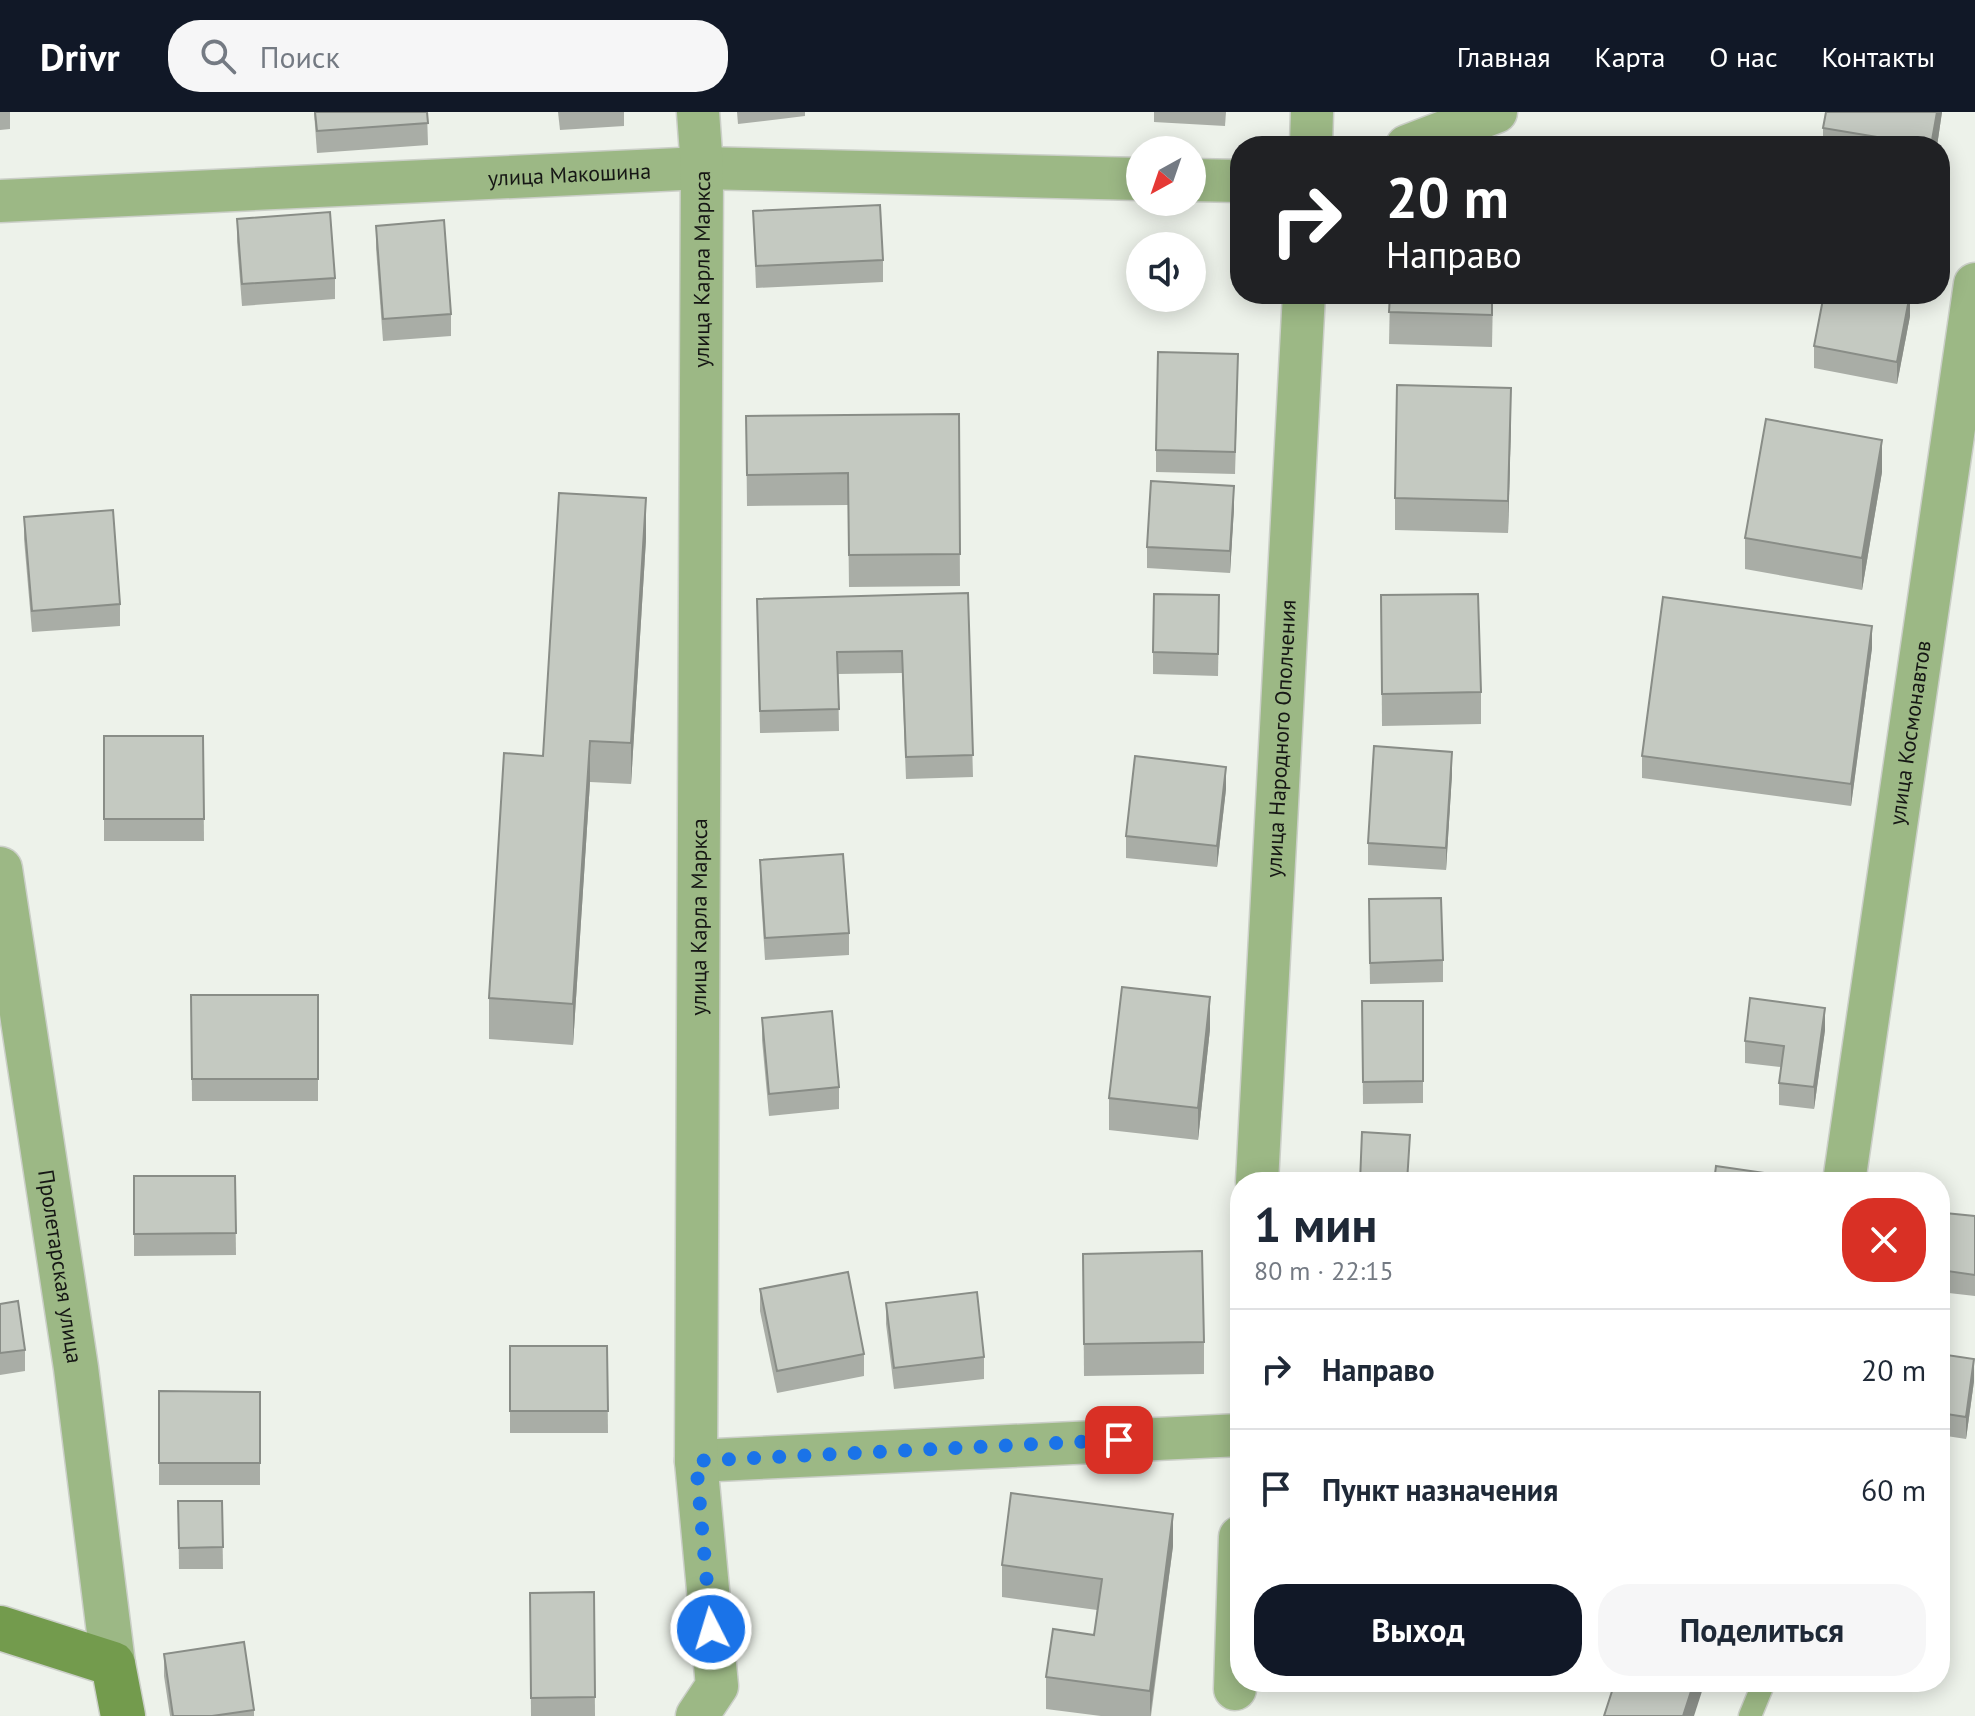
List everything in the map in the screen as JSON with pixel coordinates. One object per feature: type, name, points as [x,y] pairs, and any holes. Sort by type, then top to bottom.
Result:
[{"type":"main road","points":[[0,1628],[113,1664],[123,1716]]},
{"type":"street","name":"улица Карла Маркса","points":[[697,1716],[717,1686],[696,1461],[702,168],[698,112]]},
{"type":"street","points":[[1311,136],[1312,112]]},
{"type":"street","points":[[1433,136],[1496,112]]},
{"type":"street","name":"улица Макошина","points":[[0,201],[702,168],[1126,179]]},
{"type":"street","points":[[1206,180],[1230,181]]},
{"type":"street","name":"улица Космонавтов","points":[[1845,1172],[1971,333],[1975,284]]},
{"type":"street","name":"улица Народного Ополчения","points":[[1258,1172],[1303,304]]},
{"type":"street","name":"Пролетарская улица","points":[[0,869],[76,1368],[113,1664]]},
{"type":"street","points":[[696,1461],[1230,1435]]},
{"type":"lane","points":[[1750,1716],[1760,1692]]},
{"type":"building","points":[[315,112],[427,112],[428,123],[317,131]]},
{"type":"building","points":[[1826,112],[1937,112],[1933,136],[1871,136],[1823,128]]},
{"type":"building","points":[[880,205],[883,260],[756,266],[753,211]]},
{"type":"building","points":[[330,212],[335,278],[242,284],[237,219]]},
{"type":"building","points":[[444,220],[451,314],[383,319],[376,226]]},
{"type":"building","points":[[1389,304],[1492,304],[1492,315],[1389,312]]},
{"type":"building","points":[[1822,304],[1908,304],[1897,362],[1814,346]]},
{"type":"building","points":[[1158,352],[1238,354],[1235,452],[1156,450]]},
{"type":"building","points":[[1397,385],[1511,388],[1508,501],[1395,498]]},
{"type":"building","points":[[959,414],[960,554],[849,555],[848,473],[747,475],[746,416]]},
{"type":"building","points":[[1766,419],[1882,440],[1862,558],[1745,538]]},
{"type":"building","points":[[1151,481],[1234,486],[1230,551],[1147,547]]},
{"type":"building","points":[[559,493],[646,498],[631,743],[590,741],[573,1004],[489,998],[504,753],[543,756]]},
{"type":"building","points":[[113,510],[120,604],[32,611],[24,517]]},
{"type":"building","points":[[968,593],[973,755],[906,757],[902,651],[837,652],[839,709],[760,711],[757,599]]},
{"type":"building","points":[[1154,594],[1219,595],[1218,654],[1153,652]]},
{"type":"building","points":[[1478,594],[1481,692],[1382,694],[1381,595]]},
{"type":"building","points":[[1663,597],[1872,626],[1851,784],[1642,756]]},
{"type":"building","points":[[104,736],[203,736],[204,819],[104,819]]},
{"type":"building","points":[[1374,746],[1452,752],[1446,848],[1368,843]]},
{"type":"building","points":[[1135,756],[1226,767],[1217,846],[1126,836]]},
{"type":"building","points":[[843,854],[849,933],[765,938],[760,860]]},
{"type":"building","points":[[1441,898],[1443,960],[1370,963],[1369,899]]},
{"type":"building","points":[[1122,987],[1210,997],[1198,1108],[1109,1098]]},
{"type":"building","points":[[191,995],[318,995],[318,1079],[192,1079]]},
{"type":"building","points":[[1750,998],[1825,1008],[1814,1087],[1779,1083],[1784,1046],[1745,1041]]},
{"type":"building","points":[[1362,1001],[1423,1001],[1423,1081],[1363,1082]]},
{"type":"building","points":[[832,1011],[839,1087],[769,1094],[762,1018]]},
{"type":"building","points":[[1362,1132],[1410,1135],[1408,1172],[1360,1172]]},
{"type":"building","points":[[1716,1166],[1758,1172],[1715,1172]]},
{"type":"building","points":[[134,1176],[235,1176],[236,1233],[134,1234]]},
{"type":"building","points":[[1950,1214],[1975,1216],[1975,1275],[1950,1271]]},
{"type":"building","points":[[1202,1251],[1204,1342],[1084,1344],[1083,1254]]},
{"type":"building","points":[[848,1272],[864,1354],[777,1371],[760,1289]]},
{"type":"building","points":[[977,1292],[984,1357],[894,1368],[886,1303]]},
{"type":"building","points":[[18,1301],[25,1350],[0,1353],[0,1304]]},
{"type":"building","points":[[510,1346],[607,1346],[608,1411],[510,1411]]},
{"type":"building","points":[[1950,1355],[1974,1359],[1966,1417],[1950,1415]]},
{"type":"building","points":[[159,1391],[260,1392],[260,1463],[159,1463]]},
{"type":"building","points":[[1011,1493],[1173,1514],[1150,1691],[1046,1677],[1053,1629],[1094,1635],[1102,1579],[1002,1565]]},
{"type":"building","points":[[178,1501],[222,1501],[223,1547],[179,1548]]},
{"type":"building","points":[[594,1592],[595,1697],[531,1698],[530,1593]]},
{"type":"building","points":[[244,1642],[254,1710],[212,1716],[173,1716],[164,1654]]},
{"type":"building","points":[[1612,1692],[1691,1692],[1683,1716],[1604,1716]]},
{"type":"route","points":[[711,1629],[696,1461],[1119,1440]]}]
